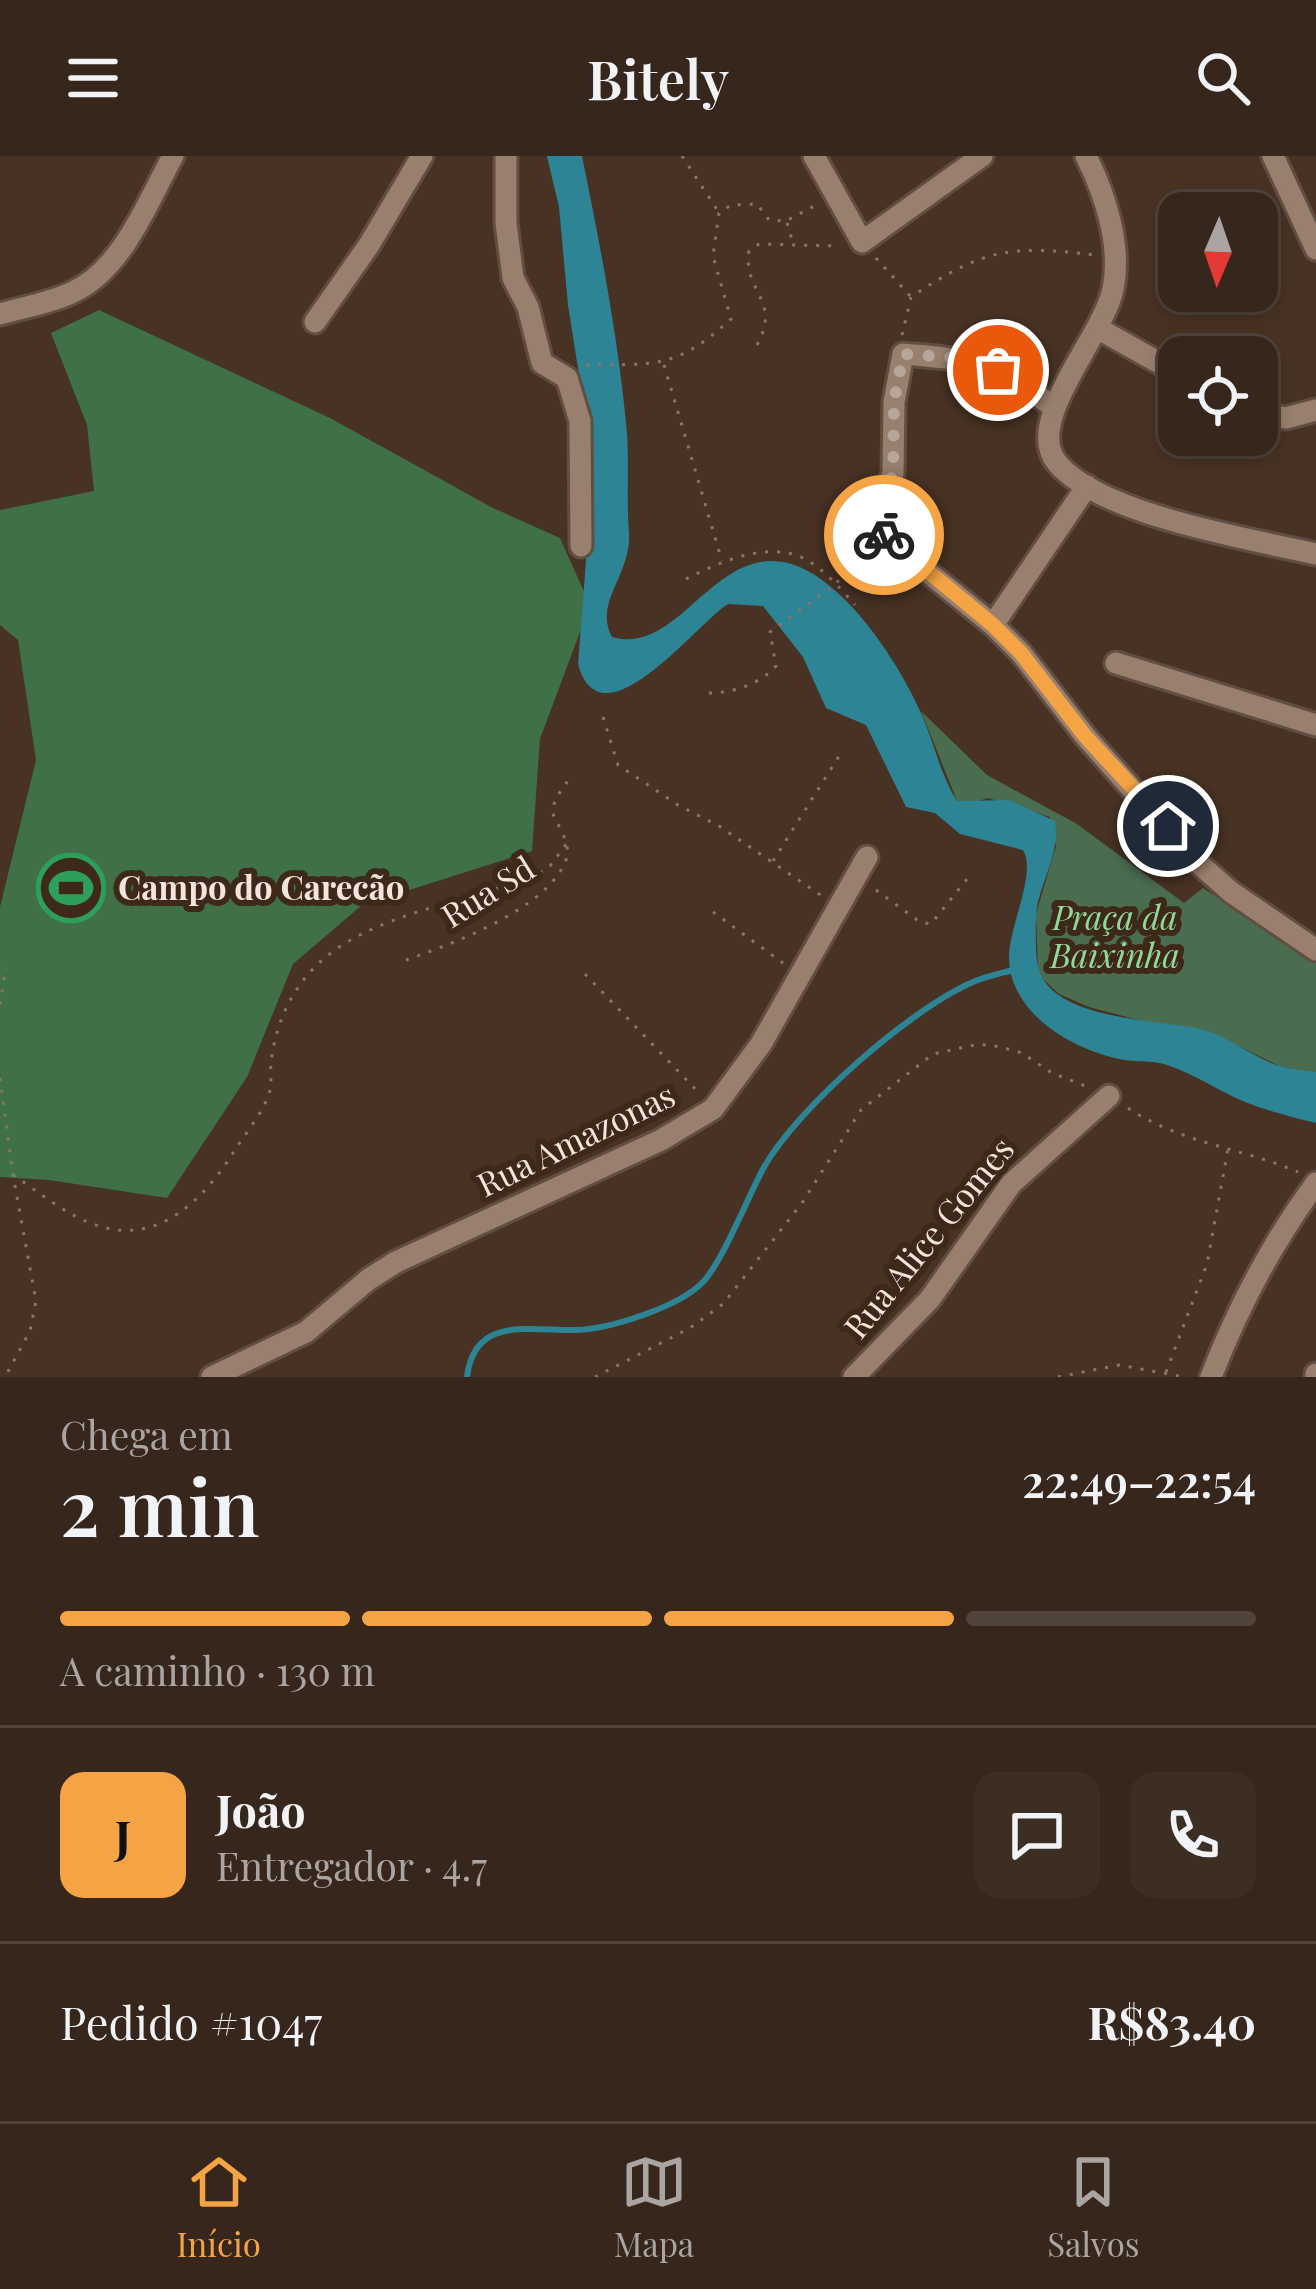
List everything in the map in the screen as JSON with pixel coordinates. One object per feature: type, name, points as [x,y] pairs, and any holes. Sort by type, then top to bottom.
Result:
[{"type":"street","points":[[0,314],[73,293],[98,276],[114,258],[159,167],[173,156]]},
{"type":"street","points":[[315,322],[369,245],[422,156]]},
{"type":"street","points":[[506,156],[506,223],[513,278],[528,308],[542,363],[567,378],[580,421],[581,546]]},
{"type":"street","points":[[814,156],[862,242],[982,156]]},
{"type":"street","points":[[1086,156],[1105,203],[1115,284],[1099,329],[1054,407],[1049,425],[1051,454],[1060,467],[1087,486],[1134,507],[1316,554]]},
{"type":"street","points":[[1273,156],[1315,246]]},
{"type":"street","points":[[1099,329],[1158,362]]},
{"type":"street","points":[[1054,407],[1015,379],[980,363],[903,354],[894,402],[893,473],[874,528],[993,625],[1196,861],[1231,892],[1316,950]]},
{"type":"street","points":[[1278,417],[1316,410]]},
{"type":"street","points":[[993,625],[1087,486]]},
{"type":"street","points":[[1116,663],[1316,725]]},
{"type":"street","name":"Rua Amazonas","points":[[212,1377],[306,1332],[396,1262],[661,1140],[713,1108],[761,1044],[862,867]]},
{"type":"street","name":"Rua Alice Gomes","points":[[854,1377],[930,1299],[1011,1184],[1109,1096]]},
{"type":"street","points":[[1211,1377],[1238,1311],[1308,1178]]},
{"type":"path","points":[[574,366],[664,364],[688,353],[731,319],[713,256],[719,213],[682,156]]},
{"type":"path","points":[[719,213],[730,205],[757,204],[769,220],[786,220],[834,196]]},
{"type":"path","points":[[786,220],[793,245]]},
{"type":"path","points":[[757,345],[766,328],[767,307],[746,268],[749,251],[759,244],[862,242],[911,297]]},
{"type":"path","points":[[903,354],[901,328],[911,297],[974,260],[1032,248],[1114,261]]},
{"type":"path","points":[[664,364],[722,561]]},
{"type":"path","points":[[710,693],[728,693],[769,674],[776,666],[770,632],[836,584],[874,528]]},
{"type":"path","points":[[686,579],[722,561],[777,553],[800,556],[855,605]]},
{"type":"path","points":[[603,716],[618,765],[838,908]]},
{"type":"path","points":[[772,862],[841,753]]},
{"type":"path","name":"Rua Sd","points":[[406,961],[450,946],[540,893],[562,872],[567,843],[551,811],[555,796],[571,777]]},
{"type":"path","points":[[13,1175],[82,1220],[101,1227],[135,1229],[186,1210],[212,1186],[269,1094],[271,1059],[285,1009],[315,967],[364,934],[536,875],[550,866],[567,843]]},
{"type":"path","points":[[862,867],[920,922],[931,924],[971,874]]},
{"type":"path","points":[[713,911],[799,975]]},
{"type":"path","points":[[0,1004],[6,968]]},
{"type":"path","points":[[585,974],[713,1108]]},
{"type":"path","points":[[595,1377],[690,1328],[723,1304],[822,1175],[861,1110],[933,1054],[980,1044],[1001,1047],[1109,1096],[1155,1123],[1308,1178]]},
{"type":"path","points":[[0,1078],[36,1301],[30,1331],[5,1377]]},
{"type":"path","points":[[1166,1372],[1207,1264],[1228,1148]]},
{"type":"path","points":[[1058,1377],[1119,1365],[1184,1377]]},
{"type":"green space","points":[[99,310],[330,418],[493,508],[560,538],[590,605],[540,739],[532,851],[362,905],[293,964],[247,1077],[167,1198],[0,1177],[0,907],[36,760],[18,640],[0,625],[0,510],[94,491],[87,425],[51,333]]},
{"type":"green space","name":"Praça da Baixinha","points":[[921,711],[987,775],[1077,824],[1184,903],[1203,888],[1316,962],[1316,1072],[1281,1067],[1241,1047],[1089,1007],[1059,994],[1038,969],[1036,914],[1056,846],[1050,817],[988,798],[969,804],[957,801]]},
{"type":"water","points":[[547,156],[582,156],[618,355],[627,436],[629,532],[625,562],[607,612],[612,637],[634,639],[654,633],[729,575],[750,565],[773,561],[820,578],[863,619],[898,670],[957,801],[1009,800],[1055,821],[1054,852],[1036,915],[1037,960],[1047,984],[1085,1008],[1204,1030],[1276,1065],[1316,1072],[1316,1123],[1245,1102],[1170,1066],[1097,1053],[1044,1024],[1019,994],[1009,957],[1027,872],[1023,850],[960,834],[935,813],[906,807],[866,725],[826,708],[803,657],[763,606],[728,604],[628,687],[607,693],[590,687],[578,664],[588,535],[589,438],[568,305],[559,207]]},
{"type":"waterway","points":[[467,1377],[472,1357],[493,1335],[607,1326],[661,1308],[692,1291],[718,1260],[779,1145],[827,1091],[888,1037],[947,995],[1017,969]]},
{"type":"way so far","points":[[884,535],[874,528],[893,473],[894,402],[903,354],[961,358],[998,370]]},
{"type":"place","name":"Campo do Carecão","points":[[71,888]]},
{"type":"route","points":[[884,535],[1021,653],[1085,736],[1168,826]]}]
